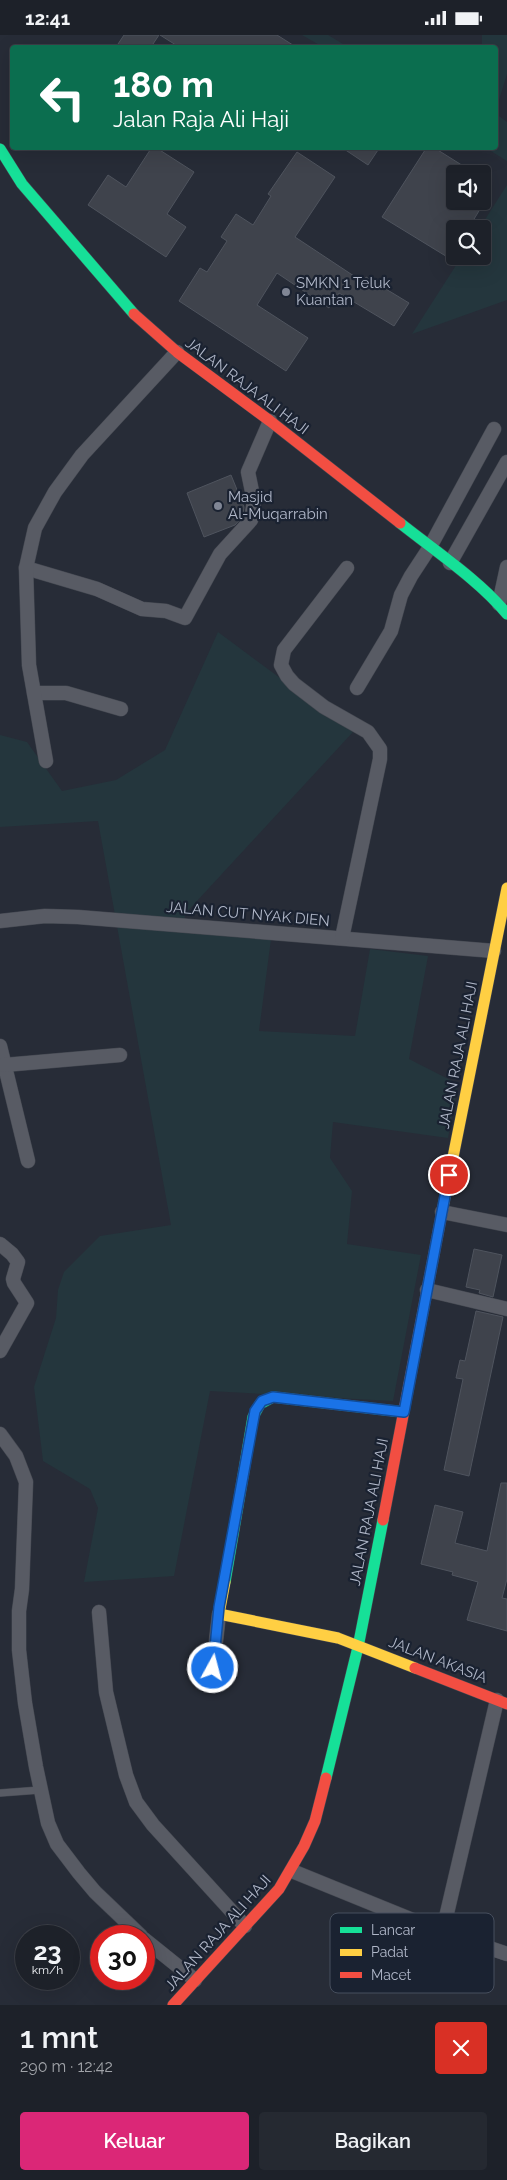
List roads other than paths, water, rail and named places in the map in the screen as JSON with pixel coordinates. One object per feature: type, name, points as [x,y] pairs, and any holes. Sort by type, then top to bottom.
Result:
[{"type":"street","name":"JALAN RAJA ALI HAJI","points":[[0,149],[22,184],[129,309],[177,352],[270,421],[430,547],[503,609]]},
{"type":"street","points":[[46,761],[29,665],[26,568],[36,528],[60,485],[82,455],[177,352]]},
{"type":"street","points":[[26,568],[97,589],[142,609],[166,611],[185,618],[220,554],[251,521],[254,501],[248,472],[270,421]]},
{"type":"street","points":[[357,688],[391,631],[401,595],[430,547],[494,429]]},
{"type":"street","points":[[450,563],[507,462]]},
{"type":"street","points":[[503,609],[507,567]]},
{"type":"street","points":[[342,938],[380,759],[380,749],[368,732],[324,707],[294,684],[283,670],[281,659],[284,650],[347,568]]},
{"type":"street","points":[[34,693],[66,693],[121,709]]},
{"type":"street","name":"JALAN RAJA ALI HAJI","points":[[173,2005],[280,1889],[292,1871],[315,1821],[358,1647],[426,1290],[495,969],[494,951],[507,888]]},
{"type":"street","name":"JALAN CUT NYAK DIEN","points":[[0,921],[46,916],[78,917],[494,951]]},
{"type":"street","points":[[0,1046],[28,1161]]},
{"type":"street","points":[[4,1065],[120,1055]]},
{"type":"street","points":[[442,1212],[507,1225]]},
{"type":"street","points":[[0,1244],[12,1253],[18,1262],[13,1279],[27,1303],[0,1351]]},
{"type":"street","points":[[426,1290],[507,1309]]},
{"type":"street","points":[[211,1686],[219,1614],[253,1417],[258,1406],[262,1401],[273,1397],[404,1412]]},
{"type":"street","points":[[0,1434],[16,1456],[26,1482],[22,1589],[19,1611],[19,1650],[25,1703],[40,1790],[48,1823],[57,1844],[95,1892],[130,1925]]},
{"type":"street","points":[[99,1612],[106,1692],[126,1775],[136,1802],[153,1825],[245,1926]]},
{"type":"street","name":"JALAN AKASIA","points":[[219,1614],[338,1638],[502,1702]]},
{"type":"street","points":[[447,1913],[502,1702]]},
{"type":"street","points":[[292,1871],[395,1913]]},
{"type":"street","points":[[155,1948],[195,1981]]},
{"type":"street","points":[[494,1950],[507,1955]]},
{"type":"lane","points":[[0,1793],[40,1790]]},
{"type":"place","name":"SMKN 1 Teluk Kuantan","points":[[286,292]]},
{"type":"place","name":"Masjid Al-Muqarrabin","points":[[218,506]]}]
